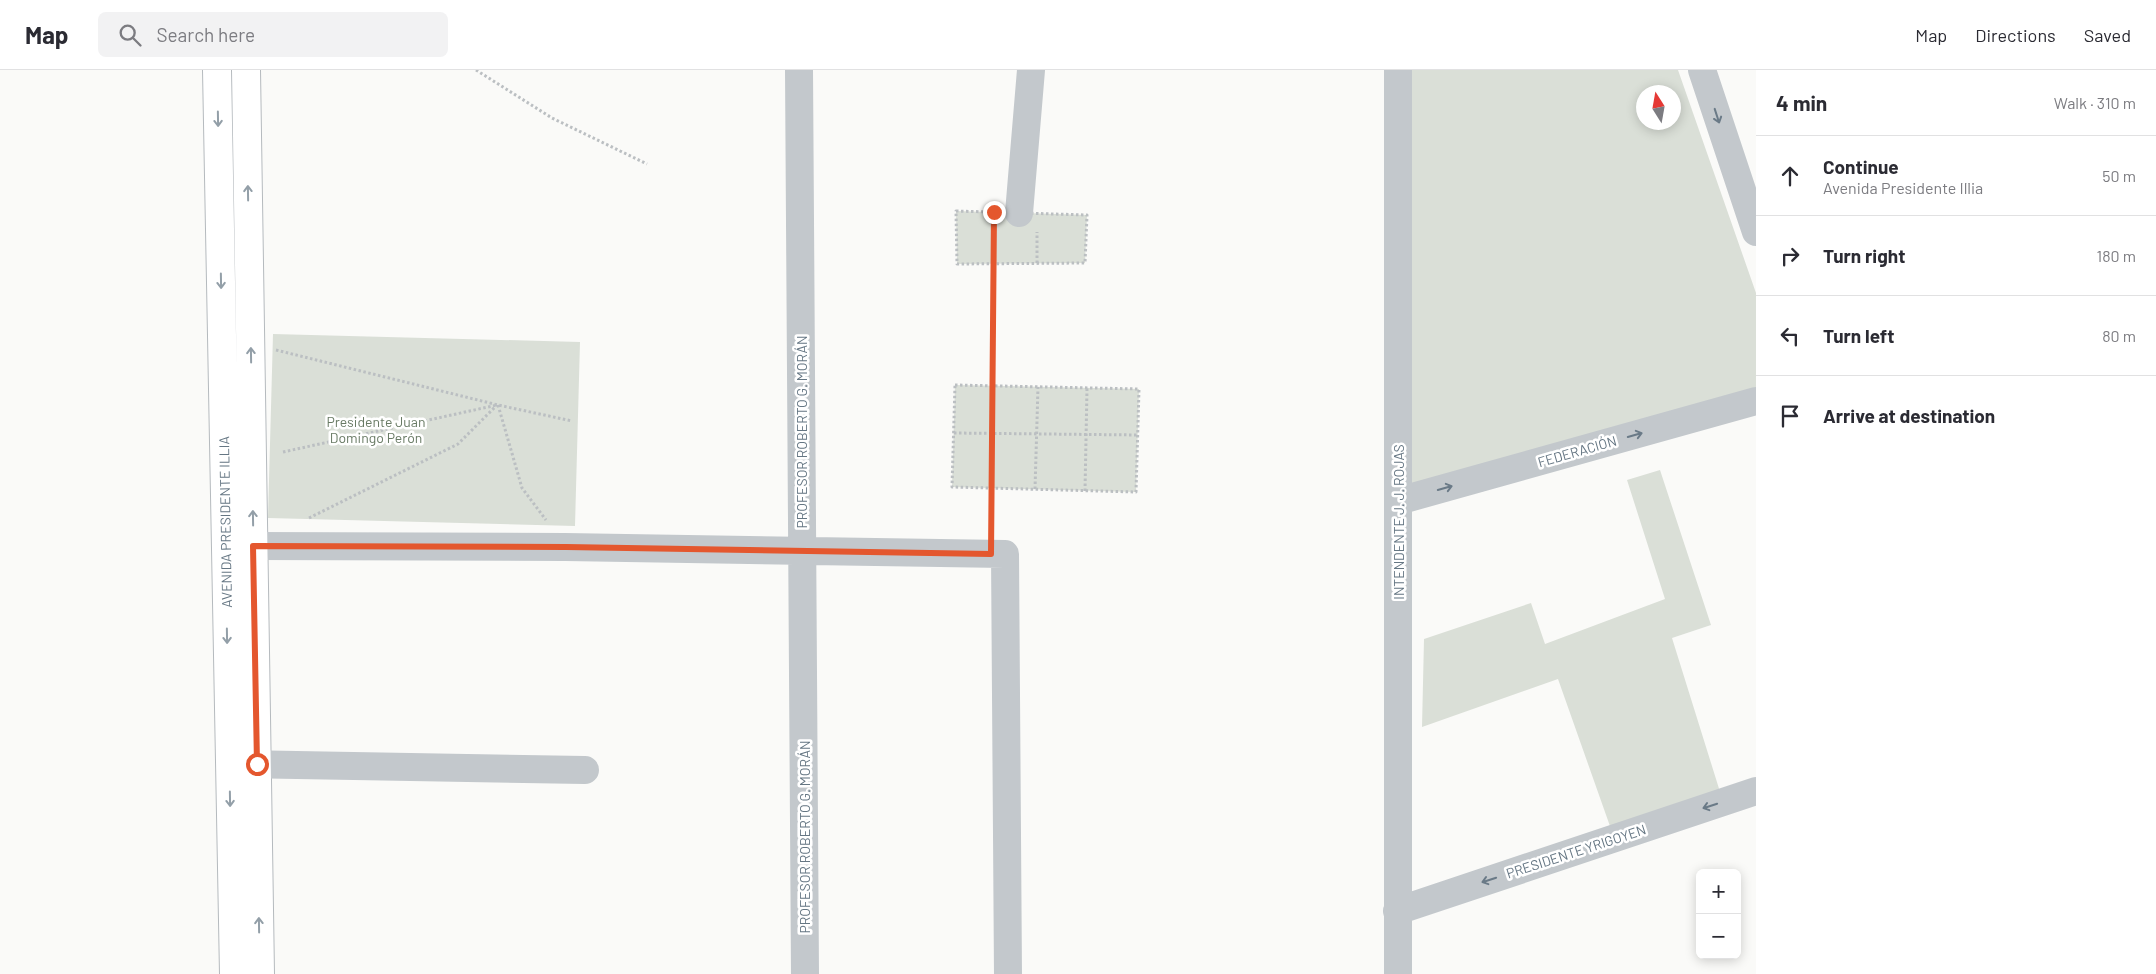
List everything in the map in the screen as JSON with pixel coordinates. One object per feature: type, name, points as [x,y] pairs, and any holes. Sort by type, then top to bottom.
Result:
[{"type":"main road","name":"AVENIDA PRESIDENTE ILLIA","points":[[218,70],[234,974]]},
{"type":"main road","name":"AVENIDA PRESIDENTE ILLIA","points":[[246,70],[260,974]]},
{"type":"street","name":"PROFESOR ROBERTO G. MORÁN","points":[[799,70],[805,974]]},
{"type":"street","points":[[1031,70],[1031,217]]},
{"type":"street","name":"INTENDENTE J. J. ROJAS","points":[[1398,70],[1398,974]]},
{"type":"street","points":[[1702,70],[1756,232]]},
{"type":"street","name":"FEDERACIÓN","points":[[1398,501],[1756,401]]},
{"type":"street","points":[[225,546],[566,547],[1005,554],[1008,974]]},
{"type":"street","points":[[230,764],[585,770]]},
{"type":"street","name":"PRESIDENTE YRIGOYEN","points":[[1397,911],[1756,791]]},
{"type":"path","points":[[476,70],[552,118],[647,164]]},
{"type":"path","points":[[991,554],[993,263],[994,212],[956,211],[957,264],[993,263],[1037,263],[1085,263],[1087,215],[1031,217],[1037,263]]},
{"type":"path","points":[[250,343],[498,405],[572,421]]},
{"type":"path","points":[[955,385],[992,386],[1139,389],[1136,492],[952,487],[955,385]]},
{"type":"path","points":[[1035,489],[1038,387]]},
{"type":"path","points":[[1085,491],[1087,388]]},
{"type":"path","points":[[283,452],[498,405]]},
{"type":"path","points":[[307,520],[458,444],[498,405]]},
{"type":"path","points":[[498,405],[522,488],[566,547]]},
{"type":"path","points":[[954,433],[1138,435]]},
{"type":"green space","points":[[1411,70],[1678,70],[1756,293],[1756,395],[1409,489]]},
{"type":"green space","points":[[956,211],[1087,215],[1085,263],[957,264]]},
{"type":"green space","name":"Presidente Juan Domingo Perón","points":[[273,334],[580,342],[575,526],[268,518]]},
{"type":"green space","points":[[955,385],[1139,389],[1136,492],[952,487]]},
{"type":"green space","points":[[1660,470],[1711,625],[1672,638],[1721,795],[1611,829],[1558,679],[1422,727],[1424,639],[1531,603],[1545,644],[1665,599],[1627,480]]},
{"type":"route","points":[[257,764],[253,546],[566,547],[991,554],[994,212]]}]
